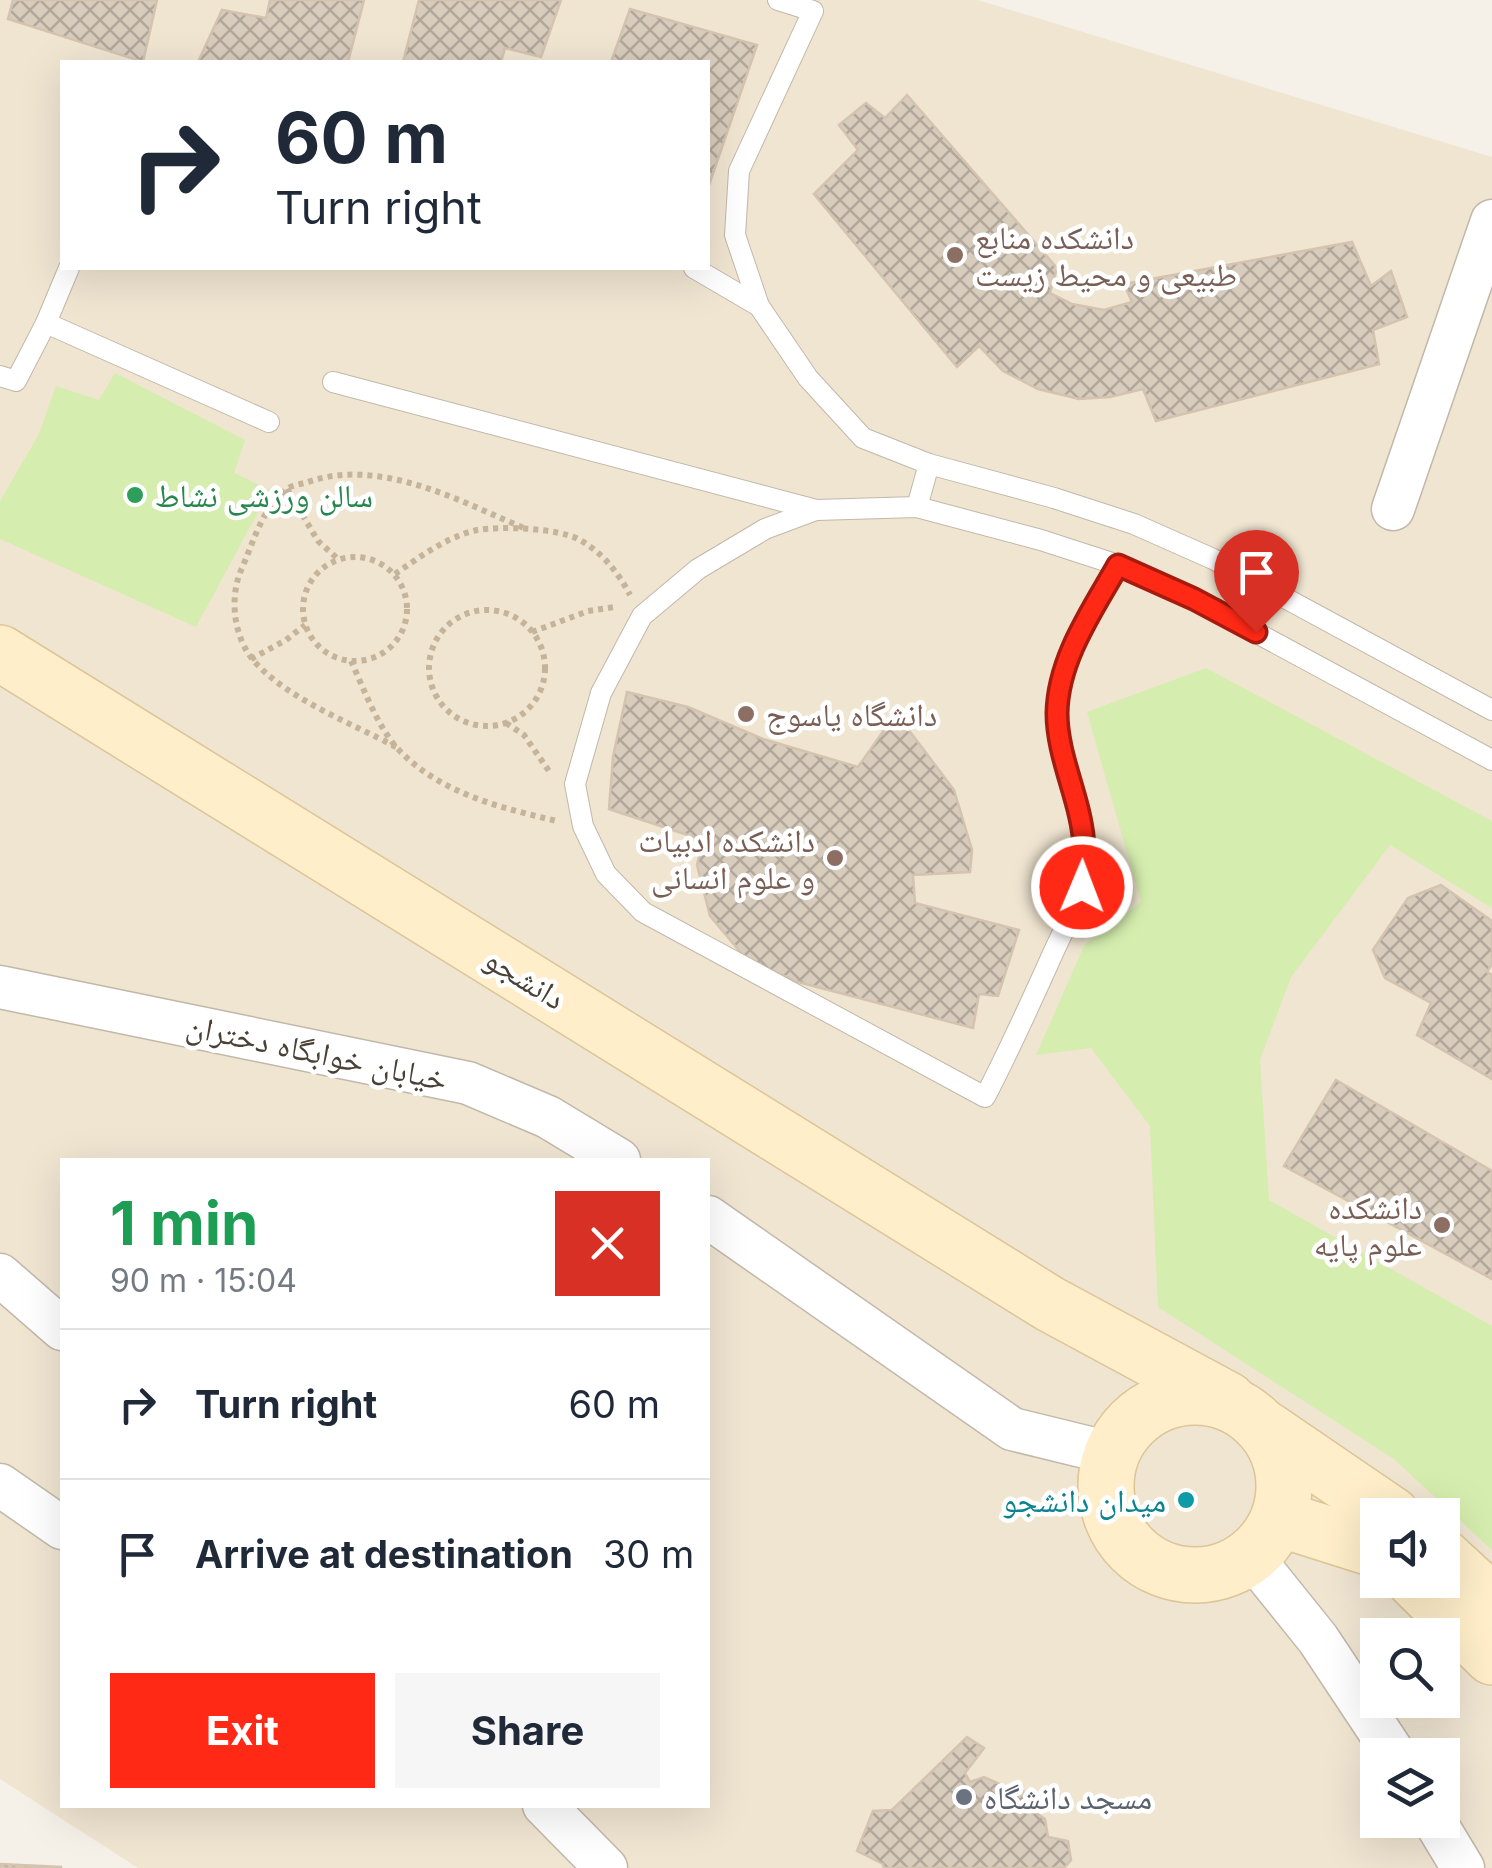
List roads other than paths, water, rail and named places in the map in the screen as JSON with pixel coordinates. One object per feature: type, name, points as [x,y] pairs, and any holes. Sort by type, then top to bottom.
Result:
[{"type":"street","points":[[1393,510],[1492,221]]},
{"type":"street","name":"دانشجو","points":[[0,652],[1050,1304],[1247,1414],[1368,1498]]},
{"type":"street","name":"خیابان خوابگاه دختران","points":[[0,987],[468,1083],[548,1117],[615,1158]]},
{"type":"street","points":[[710,1218],[1012,1428],[1124,1434],[1181,1396],[1247,1414],[1286,1472],[1266,1538],[1209,1576],[1162,1571],[1123,1543],[1104,1500],[1124,1434],[1050,1304]]},
{"type":"street","points":[[0,1275],[60,1327]]},
{"type":"street","points":[[0,1486],[60,1527]]},
{"type":"street","points":[[1266,1538],[1360,1548]]},
{"type":"street","points":[[1266,1538],[1318,1639],[1384,1738]]},
{"type":"street","points":[[1460,1573],[1492,1602]]},
{"type":"street","points":[[1432,1598],[1492,1656]]},
{"type":"street","points":[[547,1808],[606,1868]]},
{"type":"street","points":[[1444,1838],[1462,1868]]},
{"type":"lane","points":[[778,0],[813,11],[739,170],[735,235],[759,306],[808,378],[863,438],[929,464],[1134,524],[1214,559],[1492,710]]},
{"type":"lane","points":[[0,376],[16,381],[67,270]]},
{"type":"lane","points":[[697,270],[759,306]]},
{"type":"lane","points":[[46,323],[270,422]]},
{"type":"lane","points":[[333,382],[816,510],[918,507],[1118,565],[1194,599],[1492,760]]},
{"type":"lane","points":[[918,507],[929,464]]},
{"type":"lane","points":[[816,510],[765,529],[698,569],[642,616],[601,692],[575,784],[583,826],[606,874],[643,912],[985,1097],[1082,887],[1084,847],[1057,714],[1064,670],[1118,565]]},
{"type":"place","name":"دانشکده منابع طبیعی و محیط زیست","points":[[955,255]]},
{"type":"place","name":"سالن ورزشی نشاط","points":[[135,495]]},
{"type":"place","name":"دانشگاه یاسوج","points":[[746,714]]},
{"type":"place","name":"دانشکده ادبیات و علوم انسانی","points":[[835,858]]},
{"type":"place","name":"دانشکده علوم پایه","points":[[1442,1225]]},
{"type":"place","name":"میدان دانشجو","points":[[1186,1500]]},
{"type":"place","name":"مسجد دانشگاه","points":[[964,1797]]}]
